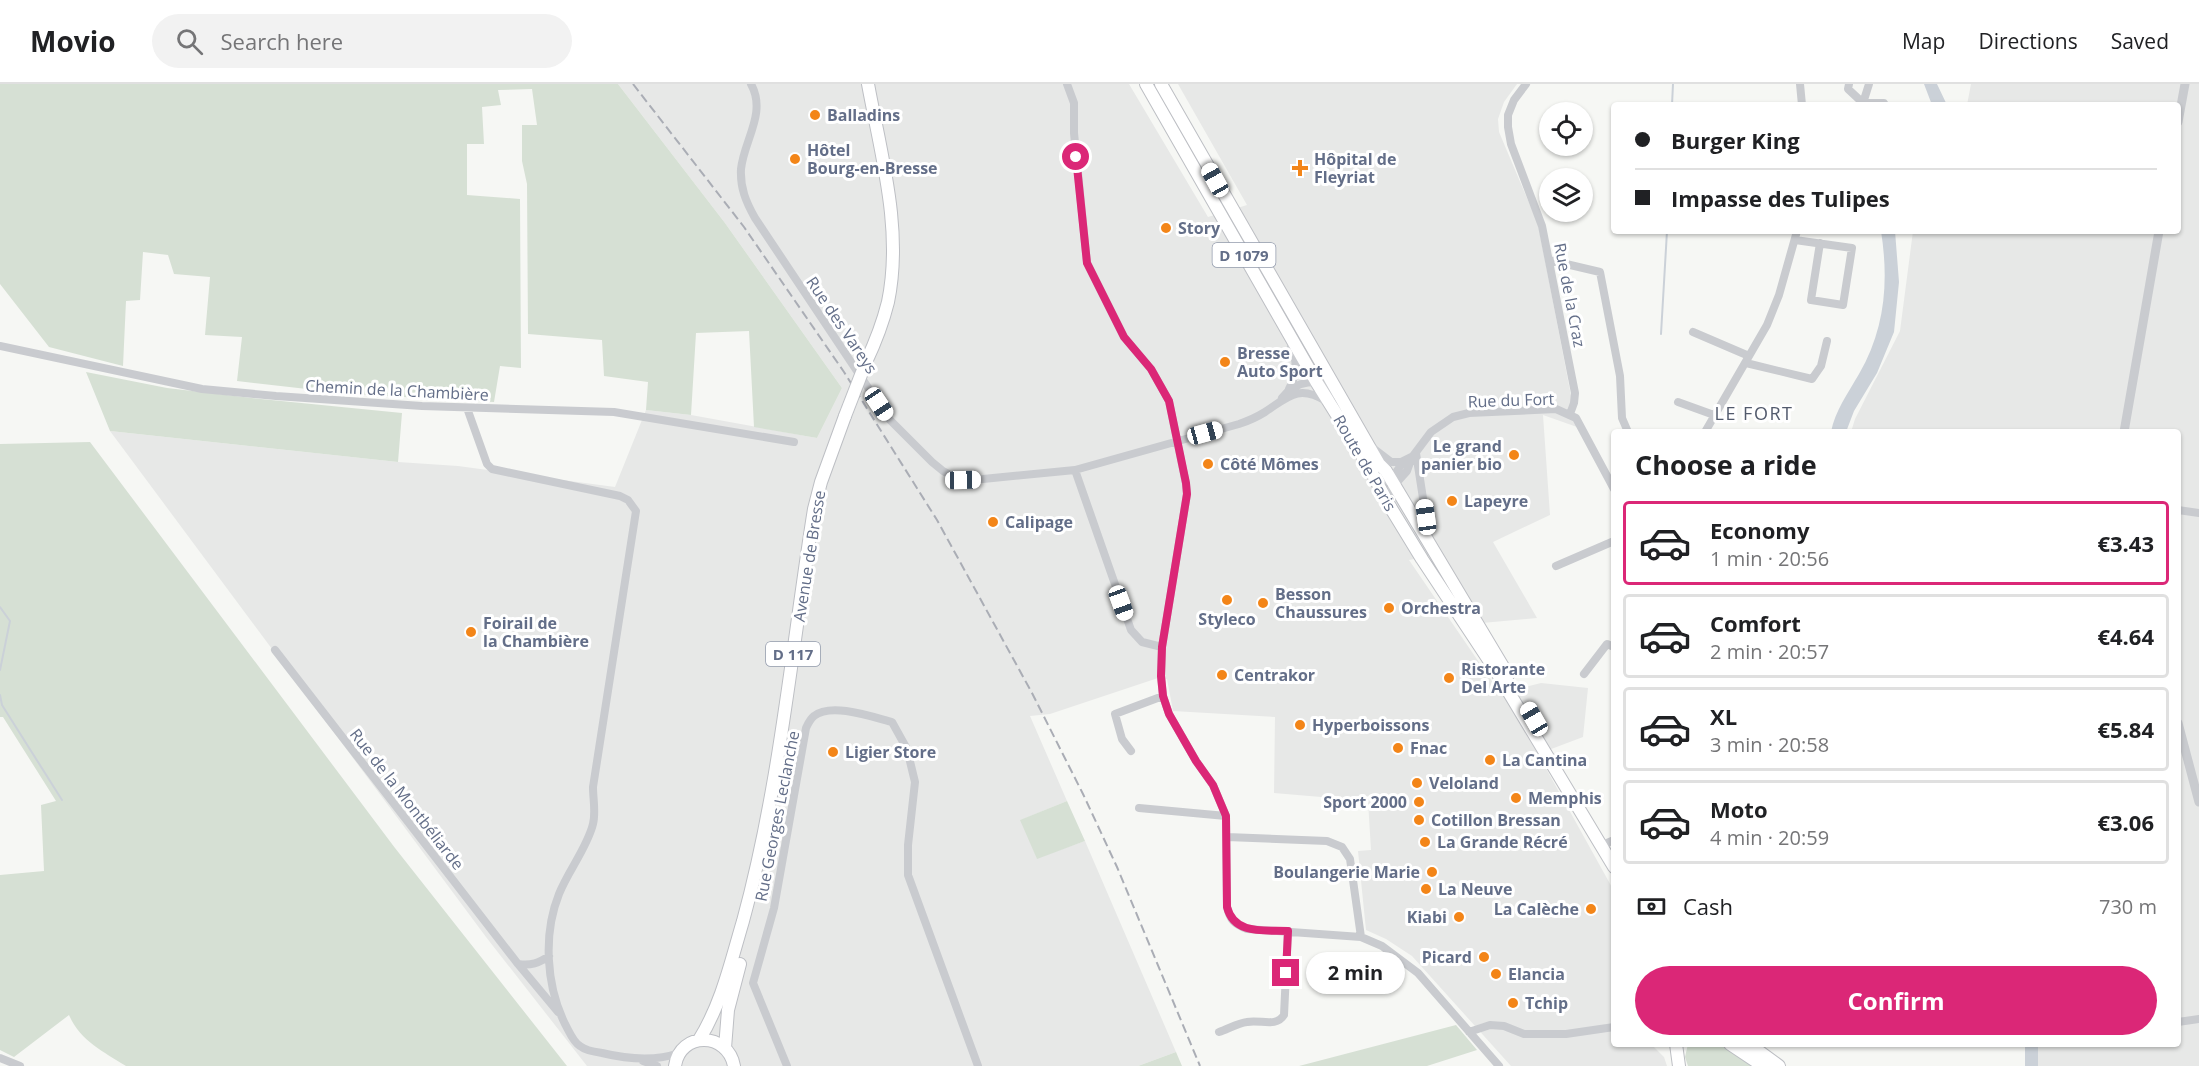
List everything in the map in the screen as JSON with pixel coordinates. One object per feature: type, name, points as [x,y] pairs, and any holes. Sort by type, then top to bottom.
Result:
[{"type":"main road","name":"Avenue de Bresse","points":[[699,1040],[728,975],[750,895],[772,793],[814,509],[821,482],[888,302],[893,252],[891,210],[868,84]]},
{"type":"main road","name":"Route de Paris","points":[[1146,84],[1389,505],[1508,690],[1611,862]]},
{"type":"main road","name":"Route de Paris","points":[[1161,84],[1367,442],[1611,843]]},
{"type":"main road","name":"Avenue de Bresse","points":[[725,1048],[728,1010],[740,962],[750,895]]},
{"type":"main road","points":[[675,1066],[679,1053],[684,1047],[699,1040],[718,1042],[725,1048],[736,1065]]},
{"type":"main road","points":[[1676,1047],[1679,1066]]},
{"type":"main road","points":[[1734,1047],[1763,1066]]},
{"type":"main road","points":[[1753,1047],[1779,1066]]},
{"type":"street","name":"Rue des Vareys","points":[[751,84],[756,92],[758,108],[744,152],[741,170],[744,199],[889,419],[932,462],[954,477],[963,480],[983,479],[1075,470],[1178,442],[1254,418],[1293,394],[1309,390],[1317,383]]},
{"type":"street","points":[[1067,84],[1074,102],[1074,133],[1087,263],[1124,337],[1161,384],[1169,401],[1178,442],[1187,494],[1162,647],[1163,696],[1169,714],[1196,761],[1213,785],[1226,816],[1227,907],[1230,918],[1236,925],[1247,929],[1362,937],[1382,946],[1418,973],[1498,1066]]},
{"type":"street","name":"Rue de la Craz","points":[[1526,84],[1514,100],[1508,115],[1510,144],[1542,226],[1575,393],[1570,414]]},
{"type":"street","points":[[1800,84],[1802,102]]},
{"type":"street","points":[[1849,84],[1848,89],[1862,102]]},
{"type":"street","points":[[1863,102],[1869,84]]},
{"type":"street","points":[[2181,106],[2185,84]]},
{"type":"street","points":[[1707,429],[1767,325],[1779,295],[1796,234]]},
{"type":"street","points":[[2125,429],[2158,234]]},
{"type":"street","points":[[1795,240],[1820,243],[1852,248],[1843,305],[1811,300],[1820,243]]},
{"type":"street","points":[[1549,260],[1600,272],[1620,376],[1622,418],[1627,429]]},
{"type":"street","name":"Rue des Vareys","points":[[1278,315],[1297,364],[1289,389],[1279,402]]},
{"type":"street","points":[[1693,332],[1747,359],[1812,379],[1821,366],[1827,341]]},
{"type":"street","name":"Chemin de la Chambière","points":[[0,346],[202,388],[276,396],[466,408],[614,412],[794,442]]},
{"type":"street","points":[[1317,383],[1323,365]]},
{"type":"street","points":[[1289,389],[1300,384],[1317,383],[1328,387],[1345,403]]},
{"type":"street","points":[[1301,393],[1313,395],[1331,404]]},
{"type":"street","points":[[1678,402],[1714,415]]},
{"type":"street","points":[[466,408],[487,464],[492,469],[620,496],[628,500],[636,512],[593,787],[594,822],[560,892],[555,908],[549,956],[551,983],[561,1016],[581,1047],[605,1054],[633,1058],[657,1058],[679,1053]]},
{"type":"street","name":"Rue du Fort","points":[[1392,482],[1402,477],[1414,454],[1431,432],[1442,423],[1469,413],[1557,410],[1576,418],[1611,483]]},
{"type":"street","points":[[1367,442],[1386,459],[1394,462],[1404,461]]},
{"type":"street","points":[[1414,454],[1430,545]]},
{"type":"street","name":"Rue du Fort","points":[[1404,461],[1414,454]]},
{"type":"street","points":[[1365,460],[1381,478],[1392,482]]},
{"type":"street","points":[[1389,505],[1394,475],[1404,461]]},
{"type":"street","points":[[1075,470],[1131,630],[1142,642],[1162,647]]},
{"type":"street","points":[[2181,510],[2199,513]]},
{"type":"street","points":[[1556,566],[1611,542]]},
{"type":"street","points":[[1584,674],[1607,644],[1611,646]]},
{"type":"street","name":"Rue de la Montbéliarde","points":[[275,650],[518,964],[561,1016]]},
{"type":"street","points":[[1131,751],[1122,739],[1115,714],[1163,696]]},
{"type":"street","name":"Rue Georges Leclanche","points":[[787,1066],[788,1062],[753,983],[774,908],[806,728],[812,717],[838,710],[892,722],[907,749],[915,782],[908,844],[908,875],[978,1066]]},
{"type":"street","points":[[2181,734],[2199,802]]},
{"type":"street","points":[[1139,808],[1226,816]]},
{"type":"street","points":[[1227,837],[1327,841],[1342,847],[1350,859],[1362,937]]},
{"type":"street","points":[[1219,1032],[1248,1021],[1275,1023],[1282,1020],[1288,931]]},
{"type":"street","points":[[518,964],[527,965],[539,962],[549,956]]},
{"type":"street","points":[[2181,1022],[2199,1020]]},
{"type":"street","points":[[1469,1032],[1490,1025],[1504,1026],[1524,1034],[1566,1034],[1611,1027]]},
{"type":"street","points":[[0,1058],[20,1066]]},
{"type":"street","points":[[633,1058],[657,1066]]},
{"type":"shaded area","points":[[0,84],[618,84],[725,223],[842,388],[817,438],[754,427],[749,331],[696,333],[691,415],[646,410],[648,382],[604,376],[602,340],[528,334],[527,184],[522,161],[522,125],[537,125],[532,89],[498,90],[501,105],[482,107],[484,144],[467,144],[467,195],[520,199],[521,368],[500,366],[494,402],[351,394],[237,381],[242,337],[205,335],[210,277],[174,274],[168,255],[143,252],[140,300],[126,301],[123,366],[49,347],[0,284]]},
{"type":"shaded area","points":[[618,84],[1129,84],[1208,217],[1247,205],[1178,84],[1517,84],[1504,102],[1498,119],[1499,132],[1538,224],[1577,427],[1543,415],[1550,515],[1493,542],[1537,618],[1482,623],[1440,554],[1409,560],[1500,693],[1541,683],[1588,688],[1583,737],[1538,754],[1611,886],[1611,1047],[1654,1047],[1664,1057],[1667,1066],[1511,1066],[1412,956],[1386,939],[1366,930],[1358,851],[1371,850],[1368,801],[1274,793],[1275,717],[1173,711],[1167,679],[1158,678],[1050,714],[1030,716],[1067,801],[1021,820],[1037,858],[1085,841],[1176,1052],[1138,1066],[587,1066],[486,937],[110,431],[398,462],[458,466],[615,487],[646,410],[691,415],[817,438],[842,388],[725,223]]},
{"type":"shaded area","points":[[1924,84],[1937,84],[1946,102],[1931,102]]},
{"type":"shaded area","points":[[1971,84],[2199,84],[2199,1066],[2038,1066],[2037,1060],[2038,1047],[2181,1047],[2181,429],[1852,429],[1900,331],[1913,234],[2181,234],[2181,102],[1968,102]]},
{"type":"shaded area","points":[[1881,234],[1895,234],[1899,282],[1894,332],[1877,373],[1854,411],[1847,429],[1832,429],[1839,409],[1875,340],[1883,305],[1885,269]]},
{"type":"shaded area","points":[[86,372],[167,388],[402,413],[398,462],[110,431]]},
{"type":"shaded area","points":[[90,442],[395,848],[567,1066],[126,1066],[86,1039],[69,1015],[14,1057],[0,1050],[0,875],[44,871],[41,805],[56,801],[3,717],[0,717],[0,444]]},
{"type":"shaded area","points":[[1067,801],[1085,841],[1037,859],[1020,820]]},
{"type":"shaded area","points":[[1456,1025],[1477,1050],[1427,1066],[1299,1066]]},
{"type":"shaded area","points":[[1687,1047],[1728,1047],[1756,1066],[1688,1066],[1685,1057]]},
{"type":"shaded area","points":[[2025,1047],[2038,1047],[2038,1066],[2025,1066]]},
{"type":"shaded area","points":[[1176,1052],[1182,1066],[1138,1066]]},
{"type":"waterway","points":[[1672,102],[1673,84]]},
{"type":"waterway","points":[[1661,334],[1667,234]]},
{"type":"waterway","points":[[0,607],[10,621],[0,670]]},
{"type":"waterway","points":[[0,695],[2,705],[62,800]]},
{"type":"railway","points":[[633,84],[744,227],[844,372],[937,520],[1032,693],[1083,794],[1117,867],[1200,1066]]},
{"type":"place","name":"Balladins","points":[[815,115]]},
{"type":"place","name":"Hôtel Bourg-en-Bresse","points":[[795,159]]},
{"type":"place","name":"Hôpital de Fleyriat","points":[[1300,168]]},
{"type":"place","name":"Story","points":[[1166,228]]},
{"type":"place","name":"Bresse Auto Sport","points":[[1225,362]]},
{"type":"place","name":"Le grand panier bio","points":[[1514,455]]},
{"type":"place","name":"Côté Mômes","points":[[1208,464]]},
{"type":"place","name":"Lapeyre","points":[[1452,501]]},
{"type":"place","name":"Calipage","points":[[993,522]]},
{"type":"place","name":"Styleco","points":[[1227,600]]},
{"type":"place","name":"Besson Chaussures","points":[[1263,603]]},
{"type":"place","name":"Orchestra","points":[[1389,608]]},
{"type":"place","name":"Foirail de la Chambière","points":[[471,632]]},
{"type":"place","name":"Centrakor","points":[[1222,675]]},
{"type":"place","name":"Ristorante Del Arte","points":[[1449,678]]},
{"type":"place","name":"Hyperboissons","points":[[1300,725]]},
{"type":"place","name":"Fnac","points":[[1398,748]]},
{"type":"place","name":"Ligier Store","points":[[833,752]]},
{"type":"place","name":"La Cantina","points":[[1490,760]]},
{"type":"place","name":"Veloland","points":[[1417,783]]},
{"type":"place","name":"Memphis","points":[[1516,798]]},
{"type":"place","name":"Sport 2000","points":[[1419,802]]},
{"type":"place","name":"Cotillon Bressan","points":[[1419,820]]},
{"type":"place","name":"La Grande Récré","points":[[1425,842]]},
{"type":"place","name":"Boulangerie Marie","points":[[1432,872]]},
{"type":"place","name":"La Neuve","points":[[1426,889]]},
{"type":"place","name":"La Calèche","points":[[1591,909]]},
{"type":"place","name":"Kiabi","points":[[1459,917]]},
{"type":"place","name":"Picard","points":[[1484,957]]},
{"type":"place","name":"Elancia","points":[[1496,974]]},
{"type":"place","name":"Tchip","points":[[1513,1003]]},
{"type":"district","name":"LE FORT","points":[[1754,413]]},
{"type":"route","points":[[1076,157],[1087,263],[1124,337],[1151,369],[1169,401],[1186,483],[1187,494],[1162,647],[1163,696],[1178,731],[1219,796],[1226,816],[1227,907],[1230,918],[1236,925],[1247,929],[1288,931],[1286,973]]}]
